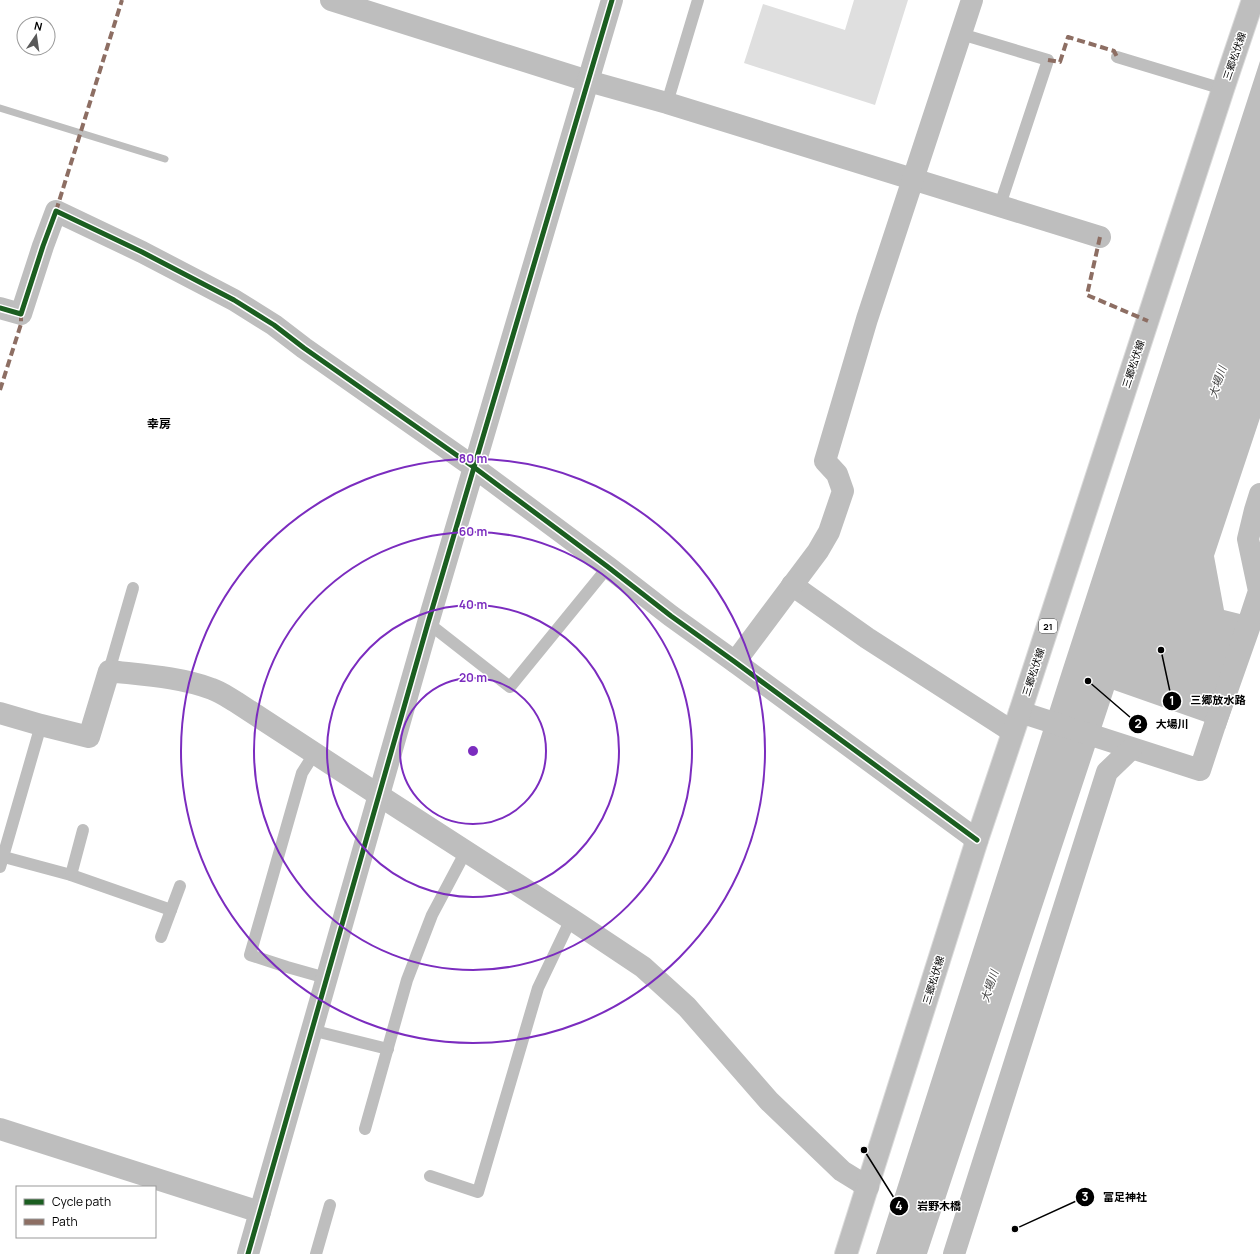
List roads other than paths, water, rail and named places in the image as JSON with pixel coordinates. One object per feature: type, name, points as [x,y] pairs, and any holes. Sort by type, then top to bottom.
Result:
[{"type":"street","points":[[331,0],[588,81],[667,103],[1100,237]]},
{"type":"street","points":[[248,1254],[311,1030],[380,796],[384,776],[428,623],[612,0]]},
{"type":"street","points":[[735,662],[818,551],[829,532],[843,491],[837,474],[825,461],[867,319],[972,0]]},
{"type":"street","name":"三郷松伏線","points":[[846,1254],[977,840],[1024,721],[1223,89],[1253,0]]},
{"type":"street","points":[[0,308],[21,314],[56,211],[142,252],[234,300],[274,325],[304,348],[475,468],[608,566],[671,616],[977,840]]},
{"type":"street","points":[[792,585],[866,638],[1024,721],[1108,741],[1200,770],[1259,591],[1248,539],[1258,505]]},
{"type":"street","points":[[0,713],[89,737],[109,671],[188,682],[213,689],[466,851],[643,967],[687,1007],[775,1106],[842,1171],[868,1187]]},
{"type":"street","points":[[954,1254],[1107,772],[1131,749]]},
{"type":"street","points":[[0,1129],[260,1212]]},
{"type":"lane","points":[[667,103],[698,0]]},
{"type":"lane","points":[[961,34],[1048,60],[1000,205]]},
{"type":"lane","points":[[1116,57],[1223,89]]},
{"type":"lane","points":[[428,623],[510,687],[608,566]]},
{"type":"lane","points":[[109,671],[134,588]]},
{"type":"lane","points":[[41,725],[2,862],[70,875],[171,910]]},
{"type":"lane","points":[[314,754],[302,773],[250,955],[326,978]]},
{"type":"lane","points":[[70,875],[83,830]]},
{"type":"lane","points":[[365,1129],[407,980],[432,915],[466,851]]},
{"type":"lane","points":[[161,937],[180,886]]},
{"type":"lane","points":[[430,1176],[478,1192],[538,988],[571,919]]},
{"type":"lane","points":[[311,1030],[388,1049]]},
{"type":"lane","points":[[316,1254],[330,1205]]},
{"type":"water","points":[[1260,61],[1260,418],[1214,556],[1224,610],[1260,619],[1260,630],[1225,729],[1114,690],[927,1254],[876,1254],[1062,671]]},
{"type":"waterway","points":[[0,108],[165,159]]},
{"type":"place","name":"三郷放水路","points":[[1161,650]]},
{"type":"place","name":"大場川","points":[[1088,681]]},
{"type":"place","name":"岩野木橋","points":[[864,1150]]},
{"type":"place","name":"富足神社","points":[[1015,1229]]},
{"type":"district","name":"幸房","points":[[159,423]]}]
